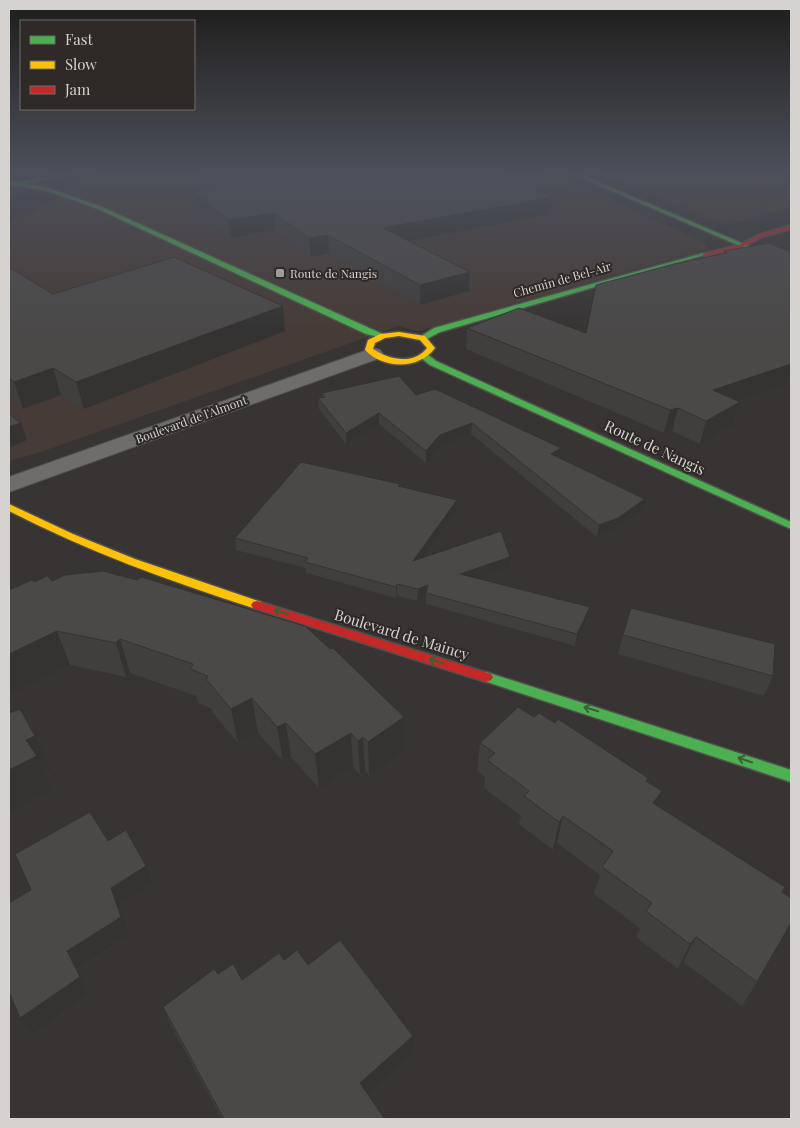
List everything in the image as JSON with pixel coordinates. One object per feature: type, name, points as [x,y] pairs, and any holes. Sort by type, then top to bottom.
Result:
[{"type":"main road","points":[[140,227],[369,332],[378,345],[379,358],[407,361],[424,356],[431,348],[427,341],[408,334],[378,345]]},
{"type":"main road","points":[[697,227],[791,266]]},
{"type":"main road","name":"Chemin de Bel-Air","points":[[422,338],[437,330],[713,251],[742,246],[760,236],[791,228]]},
{"type":"main road","name":"Route de Nangis","points":[[424,356],[433,363],[791,526]]},
{"type":"main road","name":"Boulevard de Maincy","points":[[9,507],[33,521],[97,548],[198,585],[617,718],[791,776]]},
{"type":"street","name":"Boulevard de l'Almont","points":[[9,485],[378,345]]},
{"type":"shaded area","points":[[9,227],[670,227],[705,243],[708,249],[418,331],[399,326],[35,454],[9,461]]},
{"type":"building","points":[[293,227],[390,227],[383,228],[470,272],[420,285],[328,235],[309,238]]},
{"type":"building","points":[[769,243],[791,252],[791,364],[713,390],[740,402],[706,421],[678,408],[670,410],[467,328],[519,308],[586,333],[596,285],[674,264],[727,253],[724,251]]},
{"type":"building","points":[[174,257],[283,306],[76,382],[53,368],[14,382],[9,378],[9,267],[53,294]]},
{"type":"building","points":[[399,376],[416,395],[435,389],[561,448],[551,454],[645,499],[618,518],[599,525],[472,423],[440,435],[426,451],[379,413],[346,433],[318,398],[325,397],[322,393]]},
{"type":"building","points":[[9,414],[21,423],[9,427]]},
{"type":"building","points":[[301,462],[400,484],[398,486],[457,500],[413,561],[501,531],[510,557],[460,574],[590,607],[577,634],[426,593],[428,585],[418,589],[397,584],[396,587],[305,562],[308,558],[235,538]]},
{"type":"building","points":[[103,571],[137,580],[141,577],[305,626],[330,649],[333,648],[404,717],[368,742],[363,737],[358,741],[351,733],[315,754],[286,723],[277,727],[252,698],[231,709],[206,679],[208,676],[190,669],[193,664],[120,639],[116,643],[57,631],[9,654],[9,590],[47,576],[52,581],[65,575]]},
{"type":"building","points":[[631,608],[775,644],[773,676],[623,635]]},
{"type":"building","points":[[518,707],[534,717],[539,713],[555,723],[558,719],[648,778],[646,781],[662,791],[653,803],[785,887],[782,892],[791,898],[791,923],[757,982],[696,937],[690,944],[646,911],[652,903],[602,867],[613,851],[563,816],[559,822],[524,796],[529,791],[487,760],[495,753],[480,743]]},
{"type":"building","points":[[20,709],[35,736],[26,740],[37,756],[9,770],[9,713]]},
{"type":"building","points":[[90,812],[108,841],[126,830],[146,866],[111,888],[121,917],[67,951],[80,977],[20,1018],[9,992],[9,903],[31,890],[15,854]]},
{"type":"building","points":[[340,940],[413,1036],[360,1083],[385,1119],[224,1119],[163,1007],[214,969],[218,974],[233,964],[242,980],[279,953],[284,960],[297,950],[308,965]]},
{"type":"traffic: fast","points":[[140,227],[369,332],[383,336]]},
{"type":"traffic: fast","points":[[699,227],[791,266]]},
{"type":"traffic: fast","points":[[422,338],[437,330],[705,254]]},
{"type":"traffic: fast","points":[[424,356],[433,363],[791,526]]},
{"type":"traffic: fast","points":[[486,677],[791,776]]},
{"type":"traffic: slow","points":[[399,334],[422,338],[431,348],[426,355],[419,359],[402,362],[383,358],[369,350],[371,342],[383,336],[399,334]]},
{"type":"traffic: slow","points":[[9,507],[69,536],[131,562],[257,605]]},
{"type":"traffic: jam","points":[[705,254],[741,246],[760,236],[791,227]]},
{"type":"traffic: jam","points":[[257,605],[486,677]]},
{"type":"place","name":"Route de Nangis","points":[[280,273]]}]
